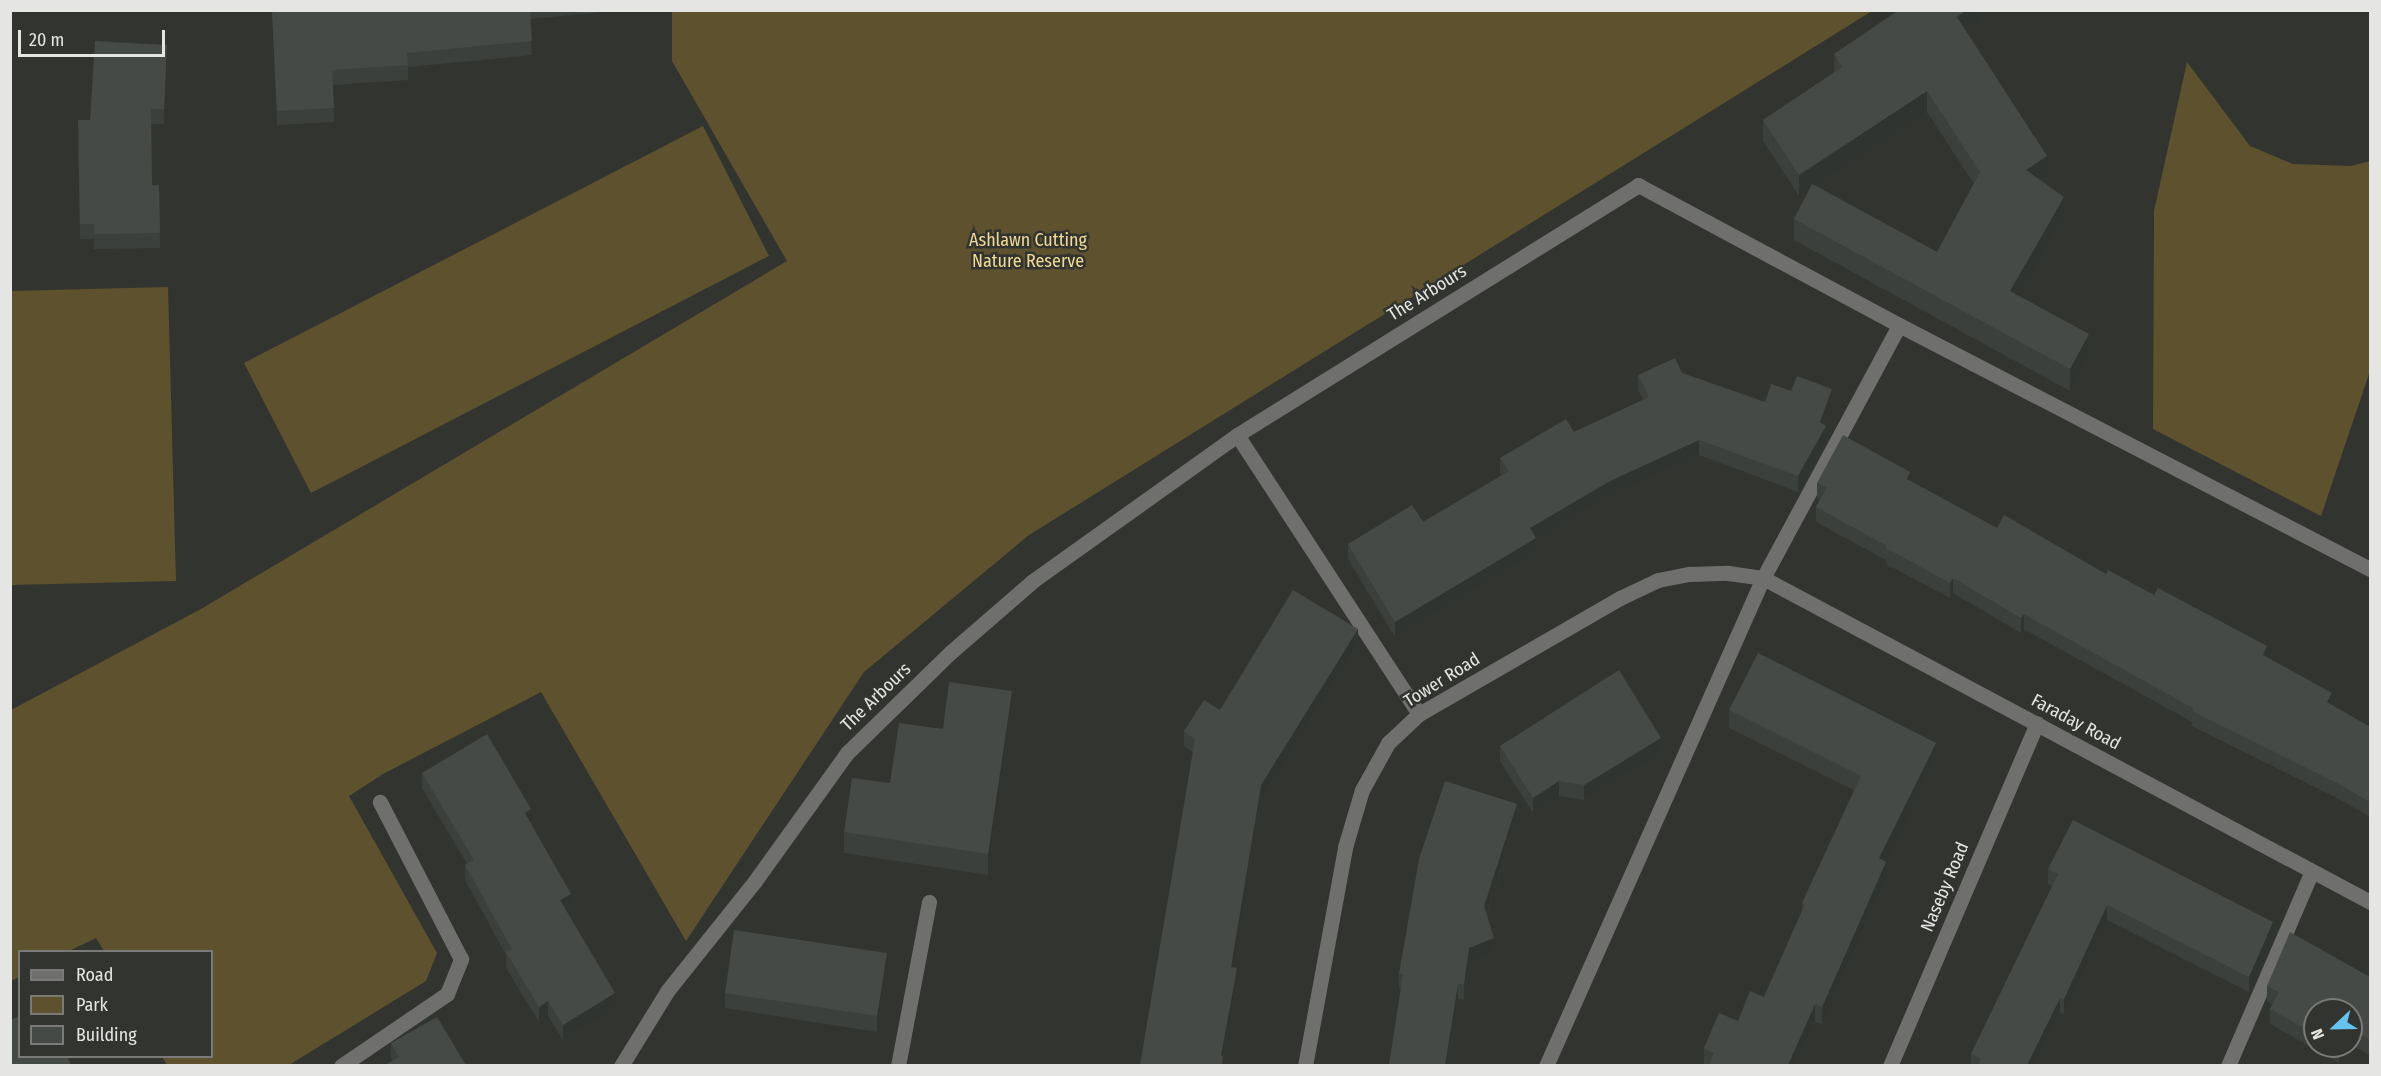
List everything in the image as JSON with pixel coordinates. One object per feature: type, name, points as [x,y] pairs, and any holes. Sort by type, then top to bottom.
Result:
[{"type":"street","name":"The Arbours","points":[[621,1065],[668,990],[755,881],[847,753],[952,651],[1034,580],[1237,435],[1638,185],[1899,325]]},
{"type":"street","points":[[1546,1065],[1763,578],[1899,325],[2370,569]]},
{"type":"street","points":[[1237,435],[1419,714]]},
{"type":"street","name":"Tower Road","points":[[1305,1065],[1346,847],[1362,790],[1388,743],[1419,714],[1620,598],[1658,580],[1728,573],[1763,578]]},
{"type":"street","name":"Faraday Road","points":[[1763,578],[2370,902]]},
{"type":"street","name":"Naseby Road","points":[[1890,1065],[2037,723]]},
{"type":"street","points":[[341,1065],[447,994],[461,959],[381,802]]},
{"type":"street","points":[[2228,1065],[2312,871]]},
{"type":"street","points":[[898,1065],[929,902]]},
{"type":"green space","name":"Ashlawn Cutting Nature Reserve","points":[[672,10],[1872,11],[1029,535],[864,672],[686,941],[541,692],[383,774],[349,796],[437,953],[426,981],[289,1065],[167,1065],[163,1058],[213,1058],[213,950],[103,950],[96,938],[71,950],[18,950],[18,978],[11,981],[11,710],[201,609],[787,261],[672,61]]},
{"type":"green space","points":[[2187,62],[2250,146],[2293,164],[2351,166],[2370,161],[2370,371],[2321,516],[2153,429],[2154,211]]},
{"type":"green space","points":[[703,126],[769,256],[311,493],[244,363]]},
{"type":"green space","points":[[168,287],[176,581],[11,585],[11,291]]},
{"type":"building","points":[[272,10],[530,10],[532,41],[407,53],[408,65],[332,70],[334,108],[277,111]]},
{"type":"building","points":[[1899,10],[1967,10],[1957,17],[2047,156],[2026,170],[2064,197],[2010,291],[2089,334],[2070,369],[1794,219],[1812,184],[1937,252],[1980,172],[1927,91],[1799,175],[1763,120],[1842,67],[1834,54]]},
{"type":"building","points":[[95,41],[167,45],[164,109],[151,109],[152,185],[159,185],[160,233],[94,234],[94,224],[80,224],[78,120],[90,120]]},
{"type":"building","points":[[1675,358],[1682,373],[1765,402],[1771,384],[1791,391],[1797,376],[1832,389],[1820,422],[1826,426],[1798,476],[1699,440],[1610,481],[1530,528],[1536,538],[1395,622],[1348,544],[1412,505],[1423,522],[1509,471],[1500,458],[1566,419],[1574,432],[1649,397],[1638,375]]},
{"type":"building","points":[[1843,435],[1910,472],[1907,479],[1997,528],[2004,515],[2106,574],[2108,570],[2154,595],[2158,588],[2267,646],[2263,655],[2332,693],[2327,702],[2370,727],[2370,802],[2339,784],[2192,711],[2193,708],[2024,614],[2021,618],[1953,578],[1950,583],[1816,507],[1827,487],[1817,483]]},
{"type":"building","points":[[1293,590],[1358,629],[1261,785],[1231,967],[1237,968],[1221,1055],[1223,1056],[1222,1065],[1140,1065],[1195,739],[1184,731],[1204,700],[1220,710]]},
{"type":"building","points":[[1758,653],[1936,743],[1879,858],[1886,862],[1822,1007],[1815,1004],[1788,1065],[1709,1065],[1714,1053],[1704,1048],[1719,1013],[1738,1021],[1750,991],[1764,997],[1805,904],[1802,903],[1861,776],[1729,710]]},
{"type":"building","points":[[1619,670],[1661,738],[1584,785],[1559,781],[1533,798],[1500,746]]},
{"type":"building","points":[[949,682],[1012,691],[988,854],[844,832],[852,778],[890,783],[899,723],[943,729]]},
{"type":"building","points":[[487,734],[531,809],[525,813],[571,894],[560,900],[615,993],[563,1025],[548,1001],[539,1007],[506,952],[512,949],[465,865],[474,860],[422,773]]},
{"type":"building","points":[[1445,781],[1517,804],[1484,906],[1494,938],[1469,948],[1464,984],[1458,984],[1445,1065],[1389,1065],[1403,974],[1399,974],[1419,859]]},
{"type":"building","points":[[2073,820],[2273,922],[2249,977],[2107,905],[2064,999],[2060,998],[2027,1065],[1978,1065],[1981,1059],[1971,1054],[2058,874],[2048,869]]},
{"type":"building","points":[[734,930],[887,953],[877,1016],[725,993]]},
{"type":"building","points":[[2290,932],[2370,977],[2370,1040],[2363,1036],[2363,998],[2303,998],[2303,1027],[2270,1009],[2279,992],[2267,986]]},
{"type":"building","points":[[18,1017],[18,1058],[68,1058],[71,1065],[10,1065],[10,1020]]},
{"type":"building","points":[[437,1017],[466,1065],[385,1065],[399,1057],[391,1043]]}]
